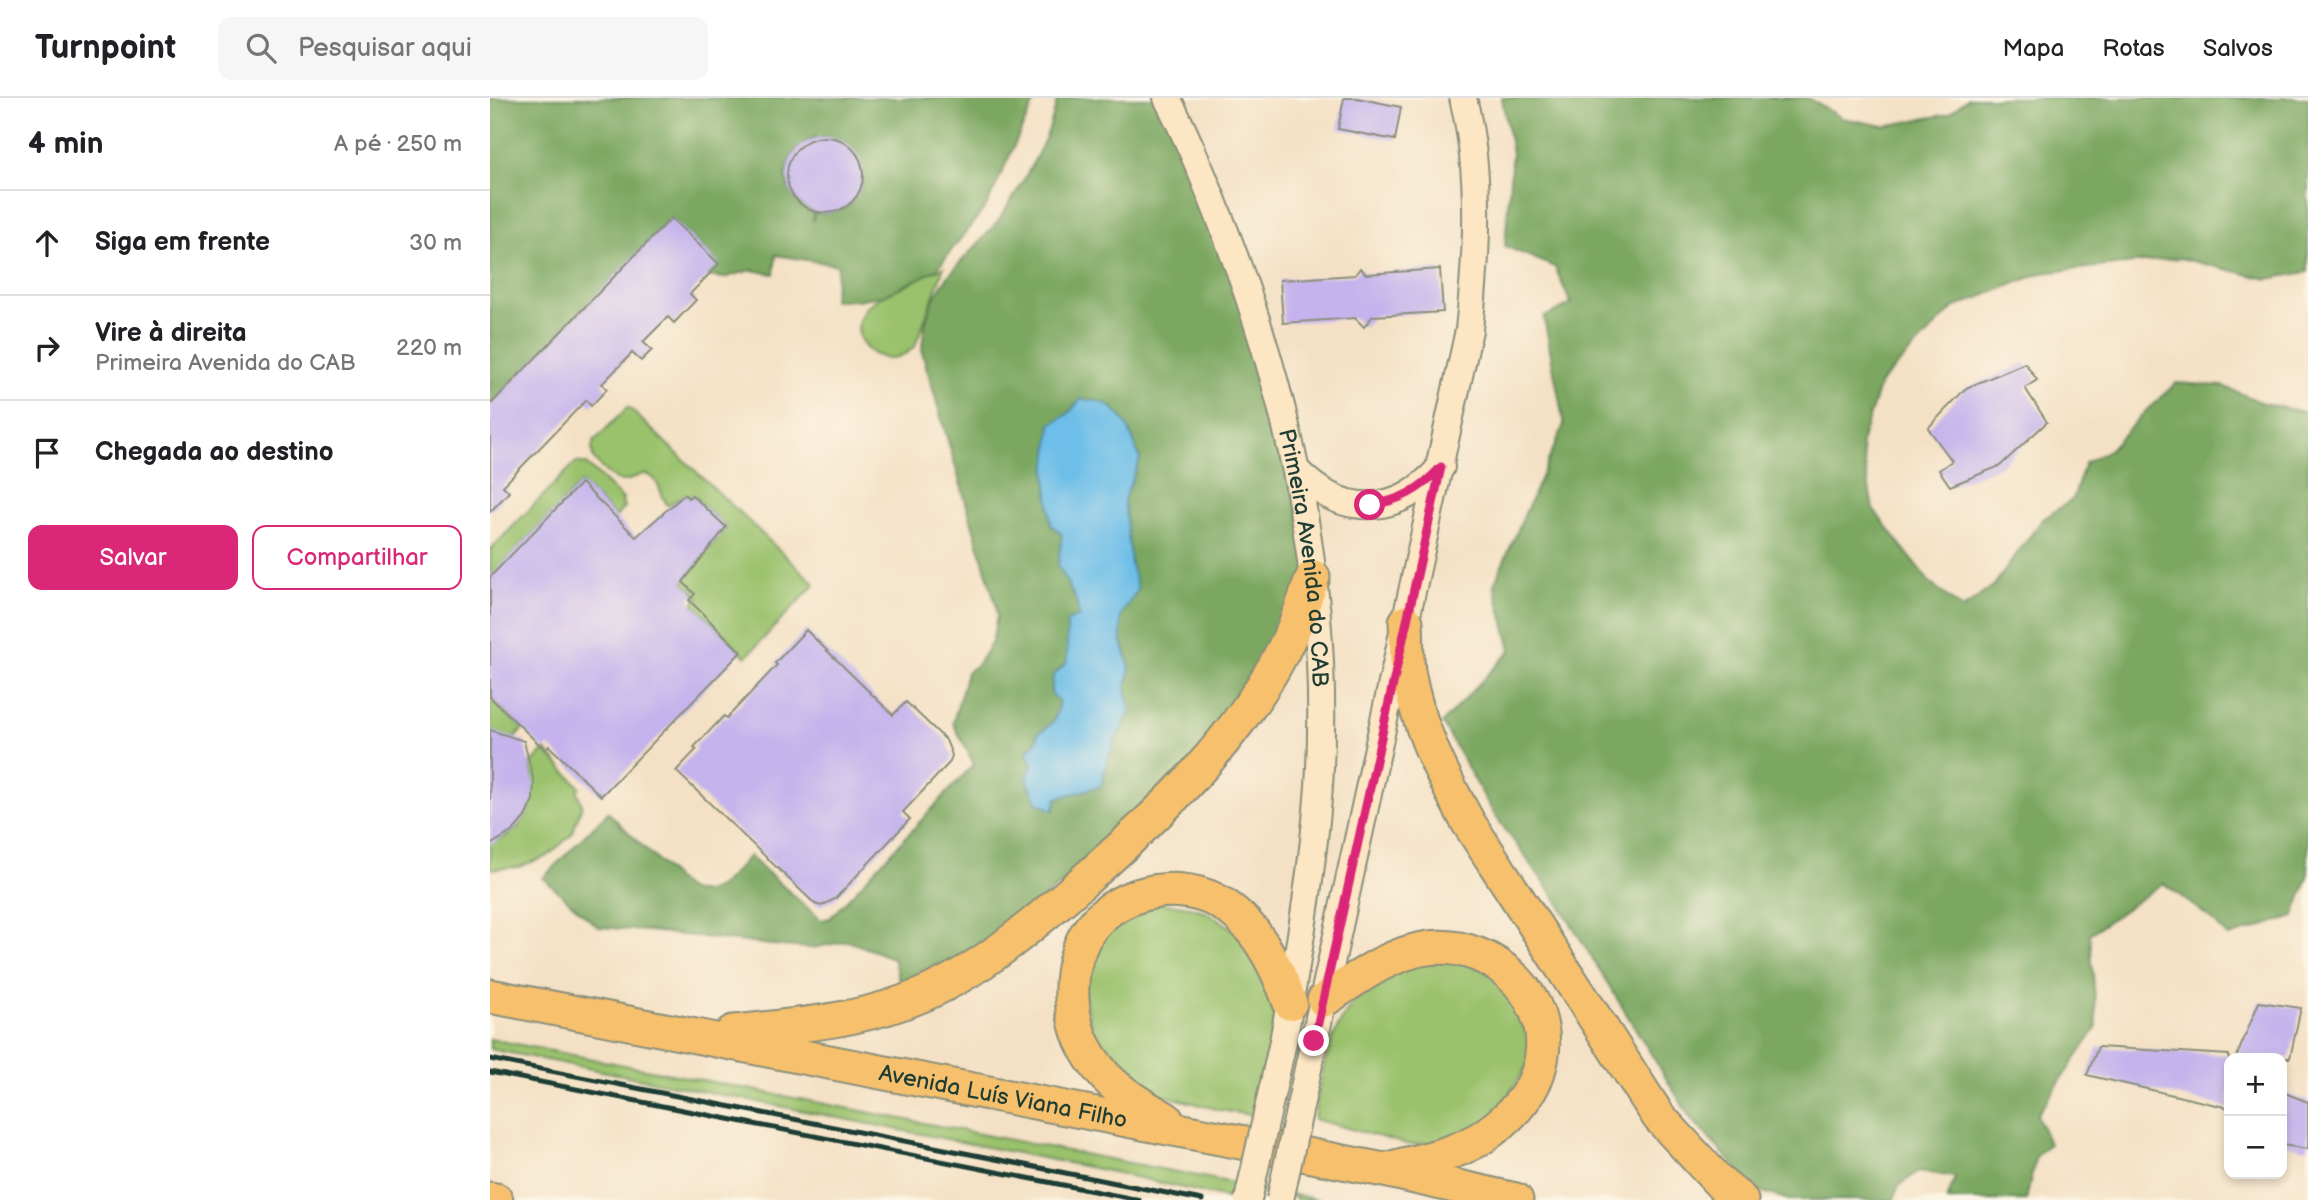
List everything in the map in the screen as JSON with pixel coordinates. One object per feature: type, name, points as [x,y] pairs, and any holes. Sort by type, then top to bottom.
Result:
[{"type":"highway","points":[[698,1036],[860,1016],[942,986],[975,968],[1020,936],[1168,804],[1215,751],[1256,695],[1274,665],[1292,632],[1313,577]]},
{"type":"highway","points":[[1406,622],[1408,669],[1415,703],[1438,763],[1468,822],[1659,1117],[1722,1185],[1741,1200]]},
{"type":"highway","points":[[1186,1131],[1135,1101],[1106,1077],[1086,1051],[1074,1022],[1073,967],[1081,944],[1097,921],[1119,903],[1143,893],[1166,890],[1192,893],[1216,901],[1238,916],[1256,937],[1274,963],[1290,1003]]},
{"type":"highway","points":[[1324,1000],[1376,967],[1408,952],[1431,948],[1458,949],[1486,957],[1506,969],[1522,984],[1535,1004],[1543,1051],[1530,1090],[1516,1108],[1503,1121],[1467,1146],[1384,1170]]},
{"type":"highway","name":"Avenida Luís Viana Filho","points":[[490,996],[1384,1170],[1516,1200]]},
{"type":"highway","points":[[490,1199],[496,1200]]},
{"type":"main road","name":"Primeira Avenida do CAB","points":[[1167,98],[1200,165],[1255,313],[1296,470],[1308,530],[1313,577],[1320,688],[1319,785],[1290,1003],[1248,1200]]},
{"type":"main road","points":[[1280,1200],[1469,330],[1477,259],[1475,183],[1463,98]]},
{"type":"main road","points":[[1296,470],[1311,485],[1329,497],[1370,505],[1391,502],[1410,495],[1441,467]]},
{"type":"green space","points":[[490,98],[1036,98],[987,205],[936,270],[885,295],[857,300],[833,300],[838,265],[776,255],[774,274],[751,270],[724,278],[707,276],[718,264],[671,218],[490,405]],"holes":[[[816,137],[837,140],[852,149],[860,162],[863,176],[859,191],[850,203],[835,211],[815,213],[813,222],[813,212],[801,204],[788,185],[786,174],[789,163],[803,144]]]},
{"type":"green space","points":[[1058,98],[1163,98],[1239,268],[1313,577],[1168,804],[905,1002],[893,958],[848,941],[812,948],[598,927],[543,878],[608,812],[686,889],[706,892],[714,889],[729,878],[749,856],[821,920],[830,918],[974,764],[953,723],[967,672],[978,664],[992,642],[997,616],[996,605],[922,352],[924,328],[930,308],[948,277],[1000,218],[1018,190],[1045,139]],"holes":[[[1081,399],[1101,402],[1117,412],[1127,426],[1140,459],[1124,500],[1131,565],[1138,589],[1121,615],[1121,639],[1130,668],[1126,689],[1131,712],[1112,748],[1101,786],[1057,798],[1054,810],[1027,779],[1032,765],[1027,751],[1036,742],[1038,733],[1051,724],[1057,712],[1059,701],[1051,692],[1053,676],[1067,662],[1068,648],[1079,616],[1076,600],[1069,586],[1062,534],[1051,525],[1050,501],[1068,414]]]},
{"type":"green space","points":[[1502,98],[1808,98],[1842,118],[1884,126],[1949,114],[1968,98],[2308,98],[2308,272],[2267,279],[2180,258],[2041,273],[1953,308],[1880,383],[1861,443],[1873,509],[1931,584],[1963,609],[1994,585],[2042,520],[2073,499],[2085,463],[2110,449],[2176,383],[2223,386],[2263,403],[2308,413],[2308,877],[2294,916],[2229,937],[2210,918],[2163,883],[2090,934],[2097,1027],[2037,1115],[2049,1144],[2036,1156],[2026,1200],[1947,1200],[1955,1177],[1918,1171],[1898,1187],[1894,1200],[1789,1200],[1757,1190],[1691,1119],[1554,896],[1494,814],[1442,723],[1511,650],[1494,584],[1564,425],[1544,317],[1571,304],[1555,267],[1505,246],[1512,153]]},
{"type":"green space","points":[[944,267],[915,346],[903,355],[891,358],[869,351],[858,332],[859,320],[866,308],[891,291]]},
{"type":"green space","points":[[628,407],[815,584],[746,657],[693,604],[699,597],[683,583],[726,527],[693,495],[688,498],[685,494],[668,506],[652,477],[644,474],[620,481],[607,473],[593,458],[594,441]]},
{"type":"green space","points":[[576,462],[586,464],[623,499],[624,507],[616,517],[581,483],[490,578],[490,550]]},
{"type":"green space","points":[[490,697],[523,729],[513,740],[490,730]]},
{"type":"green space","points":[[545,750],[580,787],[577,790],[582,805],[572,834],[548,856],[519,867],[490,869],[490,842],[513,831],[527,813],[532,790],[530,765]]},
{"type":"green space","points":[[1152,903],[1190,907],[1219,920],[1244,941],[1264,969],[1275,998],[1274,1022],[1252,1115],[1220,1110],[1147,1091],[1114,1064],[1093,1035],[1083,989],[1091,948],[1105,931]]},
{"type":"green space","points":[[1457,960],[1495,975],[1515,997],[1531,1032],[1529,1063],[1493,1119],[1444,1142],[1410,1145],[1314,1119],[1329,1047],[1350,1007],[1365,990],[1385,976],[1415,962]]},
{"type":"green space","points":[[490,1039],[1321,1200],[1296,1200],[1296,1197],[1240,1187],[1236,1200],[1113,1172],[490,1049]]},
{"type":"water","points":[[1081,399],[1101,402],[1117,412],[1127,426],[1140,459],[1124,500],[1131,565],[1138,589],[1121,615],[1121,639],[1130,668],[1126,689],[1131,712],[1112,748],[1101,786],[1057,798],[1053,810],[1037,802],[1027,779],[1032,765],[1027,752],[1036,742],[1038,733],[1051,724],[1057,712],[1059,701],[1051,693],[1053,676],[1067,662],[1067,621],[1079,616],[1076,600],[1058,565],[1062,534],[1051,525],[1046,472],[1051,424],[1068,414]]},
{"type":"building","points":[[1344,98],[1401,107],[1395,140],[1338,129]]},
{"type":"building","points":[[818,137],[832,137],[846,143],[857,154],[863,175],[860,190],[852,202],[832,213],[818,213],[804,207],[793,196],[787,182],[787,168],[793,154],[804,143]]},
{"type":"building","points":[[671,218],[719,264],[690,294],[696,300],[674,323],[668,317],[643,342],[652,350],[641,361],[632,353],[602,384],[607,389],[591,406],[586,400],[503,486],[509,492],[490,512],[490,405]]},
{"type":"building","points":[[1360,268],[1366,274],[1440,269],[1443,312],[1373,316],[1364,327],[1355,318],[1283,323],[1280,280],[1355,275]]},
{"type":"building","points":[[2025,363],[2037,380],[2025,388],[2047,422],[2000,466],[1950,486],[1939,470],[1952,461],[1928,428],[1966,388]]},
{"type":"building","points":[[581,483],[636,537],[685,494],[688,498],[692,495],[726,527],[683,582],[695,594],[689,600],[741,652],[601,796],[549,746],[545,750],[490,697],[490,577]]},
{"type":"building","points":[[806,630],[893,715],[906,702],[946,740],[952,755],[950,762],[903,812],[910,819],[835,899],[821,906],[815,904],[676,771],[697,749],[694,747],[724,716],[727,718]]},
{"type":"building","points":[[490,730],[524,741],[534,782],[533,800],[525,817],[513,831],[490,845]]},
{"type":"building","points":[[2259,1002],[2301,1008],[2290,1058],[2287,1058],[2287,1053],[2238,1053]]},
{"type":"building","points":[[2098,1047],[2224,1055],[2224,1107],[2087,1075]]},
{"type":"building","points":[[2287,1094],[2308,1102],[2308,1149],[2287,1146]]},
{"type":"railway","points":[[490,1059],[1202,1200]]},
{"type":"railway","points":[[490,1072],[1139,1200]]},
{"type":"route","points":[[1314,1041],[1441,467],[1410,495],[1391,502],[1370,505]]}]
